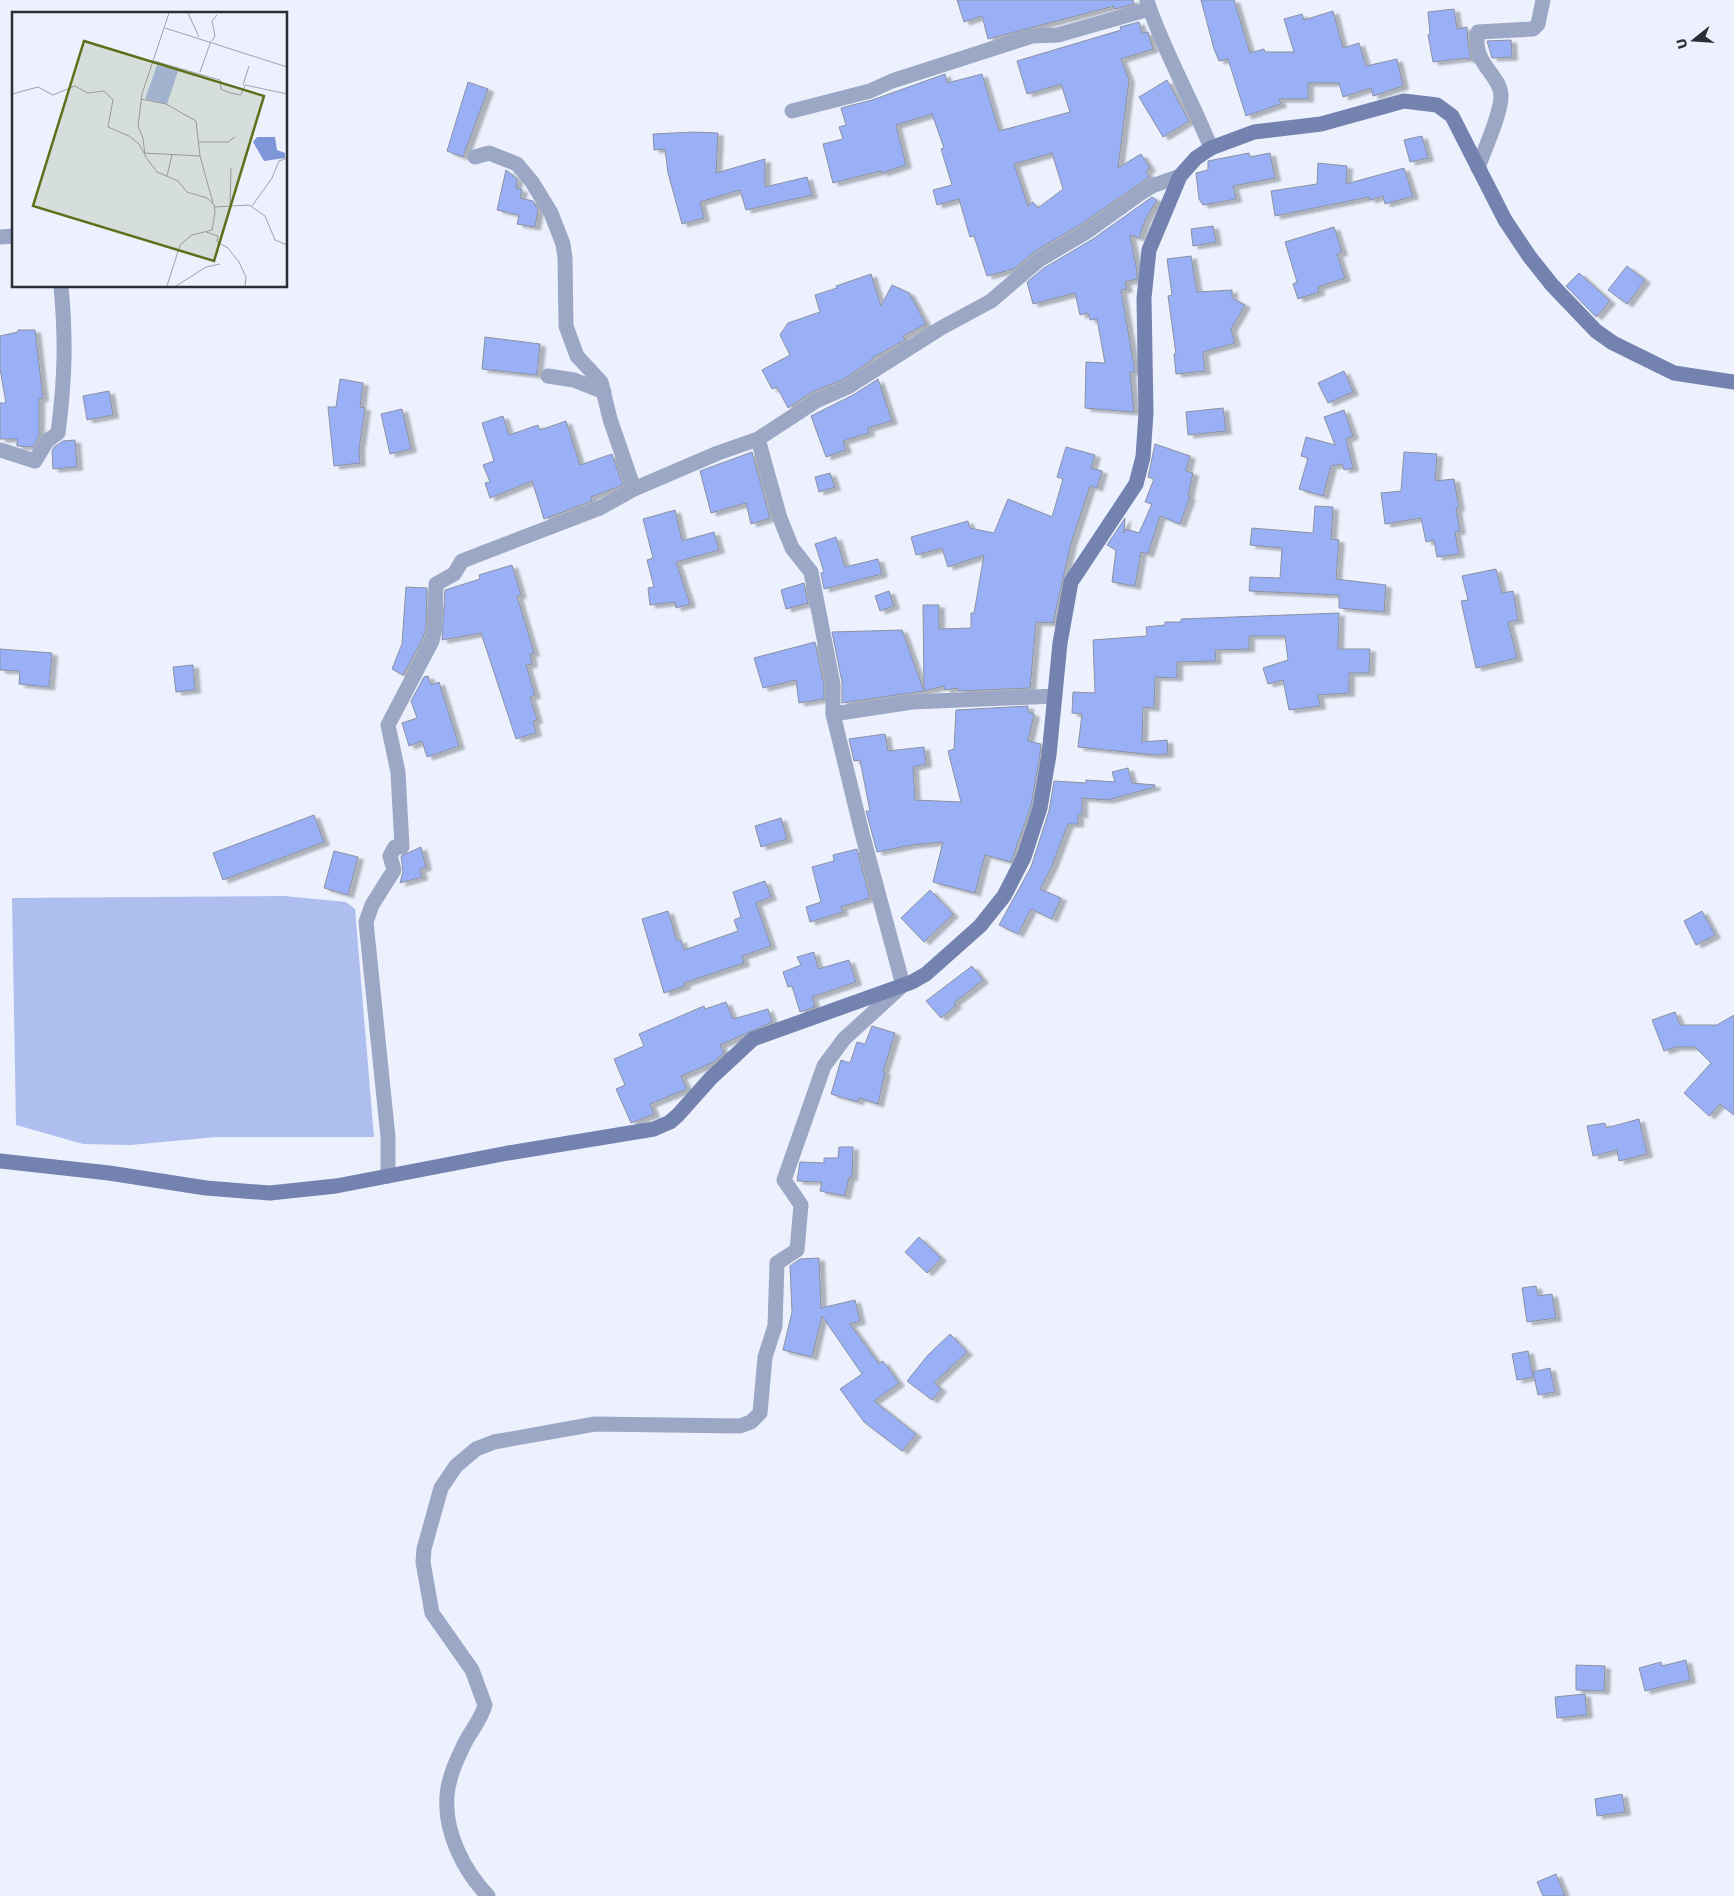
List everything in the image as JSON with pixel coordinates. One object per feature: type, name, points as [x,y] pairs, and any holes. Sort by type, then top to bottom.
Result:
[{"type":"street","points":[[1478,168],[1496,116],[1501,94],[1492,74],[1480,60],[1478,32],[1533,29],[1538,24],[1543,0]]},
{"type":"street","points":[[792,111],[878,88],[892,81],[1032,36],[1058,35],[1148,4],[1211,148]]},
{"type":"street","points":[[0,1161],[109,1173],[206,1188],[270,1193],[336,1186],[662,1126],[678,1115],[711,1078],[753,1039],[903,985],[926,974],[980,926],[1004,896],[1024,857],[1040,808],[1049,755],[1060,643],[1071,582],[1136,484],[1140,470],[1146,413],[1145,274],[1149,250],[1180,176],[1196,158],[1211,148],[1254,132],[1321,124],[1404,101],[1436,104],[1452,116],[1506,220],[1529,256],[1552,285],[1596,331],[1613,343],[1674,373],[1734,382]]},
{"type":"street","points":[[475,157],[489,153],[517,164],[532,182],[551,214],[563,244],[565,258],[566,326],[577,356],[601,382],[610,419],[634,489]]},
{"type":"street","points":[[388,1176],[388,1137],[366,922],[372,905],[394,870],[390,856],[395,847],[402,847],[398,772],[388,725],[432,641],[435,628],[436,584],[454,574],[462,561],[600,508],[634,489],[718,453],[758,439],[816,401],[848,387],[941,328],[991,301],[1039,260],[1088,231],[1152,186],[1180,176]]},
{"type":"street","points":[[0,450],[35,461],[47,441],[58,433],[64,388],[66,340],[61,288]]},
{"type":"street","points":[[548,376],[574,380],[604,392]]},
{"type":"street","points":[[758,439],[780,518],[789,541],[792,548],[811,572],[832,684],[833,714],[863,837],[903,985]]},
{"type":"street","points":[[833,714],[912,702],[1054,696]]},
{"type":"street","points":[[488,1896],[473,1879],[458,1852],[447,1805],[448,1790],[457,1759],[485,1705],[472,1670],[436,1620],[430,1606],[423,1562],[424,1549],[442,1488],[456,1466],[482,1445],[494,1442],[595,1424],[740,1426],[751,1422],[760,1413],[765,1357],[774,1326],[777,1263],[797,1250],[801,1205],[784,1180],[824,1066],[844,1039],[903,985]]},
{"type":"shaded area","points":[[284,896],[346,902],[355,909],[374,1137],[217,1137],[130,1145],[83,1144],[16,1125],[12,898]]},
{"type":"building","points":[[957,0],[1133,0],[1134,4],[1115,9],[1114,6],[988,39],[982,16],[964,22]]},
{"type":"building","points":[[1201,0],[1234,0],[1250,53],[1264,49],[1265,52],[1294,52],[1284,19],[1302,14],[1304,20],[1333,11],[1343,48],[1359,43],[1366,66],[1397,59],[1403,86],[1373,96],[1371,88],[1343,97],[1339,83],[1308,83],[1308,99],[1279,99],[1281,104],[1246,116],[1228,59],[1219,61],[1214,49]]},
{"type":"building","points":[[1454,9],[1457,29],[1467,27],[1471,59],[1433,62],[1428,35],[1430,34],[1428,12]]},
{"type":"building","points":[[1139,22],[1142,33],[1148,32],[1153,49],[1121,59],[1129,80],[1118,168],[1141,154],[1150,168],[1146,171],[1149,177],[1083,223],[1034,252],[1014,269],[987,276],[974,236],[970,237],[959,199],[937,205],[933,190],[952,185],[941,149],[944,148],[932,114],[896,125],[906,165],[882,173],[881,171],[833,183],[823,144],[843,139],[839,127],[846,125],[841,108],[872,100],[945,74],[947,83],[982,74],[999,131],[1070,112],[1061,84],[1027,94],[1017,61],[1121,30],[1120,27]],"holes":[[[1052,153],[1063,189],[1038,208],[1033,202],[1028,206],[1014,164]]]},
{"type":"building","points":[[1511,40],[1512,57],[1492,58],[1487,41]]},
{"type":"building","points":[[1167,80],[1189,121],[1163,137],[1139,97]]},
{"type":"building","points":[[468,82],[488,89],[463,157],[447,151]]},
{"type":"building","points":[[718,133],[716,173],[765,159],[765,187],[807,177],[812,195],[746,210],[740,190],[700,202],[704,218],[682,224],[668,173],[665,149],[654,150],[653,134]]},
{"type":"building","points":[[1422,136],[1428,158],[1410,162],[1404,140]]},
{"type":"building","points":[[1249,153],[1250,157],[1270,153],[1275,178],[1233,186],[1236,199],[1203,205],[1199,199],[1196,173],[1208,170],[1208,161]]},
{"type":"building","points":[[1318,163],[1347,166],[1346,184],[1404,168],[1413,196],[1385,204],[1383,196],[1370,200],[1369,197],[1275,216],[1271,191],[1317,184]]},
{"type":"building","points":[[506,170],[517,179],[516,188],[522,190],[520,198],[533,201],[538,210],[535,227],[517,224],[519,215],[497,210]]},
{"type":"building","points":[[1152,197],[1157,200],[1145,220],[1139,238],[1130,235],[1137,279],[1125,282],[1127,289],[1121,290],[1135,372],[1130,372],[1134,412],[1085,408],[1086,362],[1105,363],[1097,319],[1090,320],[1088,313],[1080,315],[1075,293],[1033,304],[1027,282],[1044,268],[1093,239]]},
{"type":"building","points":[[1213,226],[1216,242],[1193,246],[1191,229]]},
{"type":"building","points":[[1334,227],[1342,252],[1337,254],[1345,278],[1318,287],[1319,292],[1298,299],[1293,284],[1297,282],[1285,242]]},
{"type":"building","points":[[1191,256],[1197,292],[1232,290],[1232,298],[1245,305],[1231,329],[1235,343],[1203,352],[1205,371],[1176,374],[1174,354],[1176,354],[1168,296],[1172,295],[1167,259]]},
{"type":"building","points":[[1627,266],[1645,280],[1627,304],[1608,290]]},
{"type":"building","points":[[1579,273],[1610,301],[1596,317],[1566,286]]},
{"type":"building","points":[[871,274],[881,306],[892,285],[909,293],[926,324],[903,336],[905,340],[872,358],[872,360],[844,379],[812,392],[788,408],[777,387],[772,389],[762,370],[790,355],[780,335],[788,323],[820,312],[815,295]]},
{"type":"building","points":[[18,330],[35,330],[43,398],[39,399],[39,436],[33,447],[17,446],[17,439],[0,439],[0,403],[6,403],[0,369],[0,336],[18,332]]},
{"type":"building","points":[[485,337],[540,344],[537,375],[482,369]]},
{"type":"building","points":[[1344,371],[1353,392],[1328,403],[1318,383]]},
{"type":"building","points":[[340,379],[363,383],[360,407],[365,408],[359,449],[360,463],[334,466],[328,407],[336,407]]},
{"type":"building","points":[[878,379],[892,421],[868,428],[869,433],[843,441],[846,450],[826,457],[811,416],[853,395]]},
{"type":"building","points":[[109,391],[113,415],[87,420],[83,396]]},
{"type":"building","points":[[1223,408],[1226,431],[1188,435],[1186,412]]},
{"type":"building","points":[[402,409],[411,449],[390,454],[381,414]]},
{"type":"building","points":[[1344,410],[1353,436],[1346,439],[1353,468],[1344,470],[1342,464],[1331,466],[1323,496],[1299,489],[1308,458],[1301,456],[1306,437],[1335,445],[1324,417]]},
{"type":"building","points":[[503,416],[509,435],[538,425],[540,430],[566,421],[580,465],[612,454],[623,485],[591,497],[592,501],[544,519],[532,481],[490,498],[485,483],[490,482],[483,465],[494,461],[482,423]]},
{"type":"building","points":[[75,440],[77,467],[53,469],[52,451],[54,447],[63,441]]},
{"type":"building","points":[[1155,444],[1190,456],[1186,471],[1193,473],[1188,496],[1190,497],[1180,524],[1160,516],[1148,554],[1141,552],[1135,586],[1112,582],[1116,550],[1107,545],[1125,518],[1124,533],[1126,529],[1139,533],[1152,504],[1145,502],[1154,479],[1148,477]]},
{"type":"building","points":[[1066,447],[1095,455],[1091,468],[1102,471],[1097,488],[1090,486],[1071,543],[1053,623],[1036,622],[1030,688],[958,691],[958,688],[945,690],[944,686],[924,691],[923,605],[939,605],[939,629],[971,628],[971,613],[974,613],[984,555],[948,567],[942,548],[916,555],[911,537],[968,521],[970,528],[994,533],[1008,499],[1052,517],[1063,479],[1057,477]]},
{"type":"building","points":[[752,452],[770,518],[751,524],[746,503],[711,513],[700,471]]},
{"type":"building","points":[[1404,452],[1437,454],[1435,481],[1454,479],[1459,508],[1456,508],[1460,531],[1455,532],[1459,554],[1437,557],[1434,540],[1426,542],[1421,518],[1385,524],[1381,493],[1401,491]]},
{"type":"building","points":[[830,473],[835,487],[819,492],[815,477]]},
{"type":"building","points":[[1315,506],[1333,507],[1331,539],[1339,540],[1336,579],[1386,585],[1384,612],[1339,608],[1339,595],[1249,591],[1250,577],[1280,578],[1282,548],[1250,545],[1252,528],[1313,533]]},
{"type":"building","points":[[675,510],[682,541],[714,532],[719,550],[676,562],[690,604],[676,608],[675,602],[650,605],[648,588],[654,587],[647,560],[653,558],[643,519]]},
{"type":"building","points":[[836,537],[845,567],[878,559],[882,574],[824,589],[821,573],[824,572],[815,544]]},
{"type":"building","points":[[512,565],[521,595],[517,596],[534,653],[530,654],[532,664],[526,665],[535,695],[530,697],[537,720],[533,721],[536,733],[516,739],[481,633],[442,640],[445,590],[480,579],[479,575]]},
{"type":"building","points":[[1496,569],[1502,593],[1513,591],[1518,620],[1508,622],[1517,658],[1476,668],[1461,601],[1468,600],[1462,576]]},
{"type":"building","points":[[804,583],[808,603],[786,609],[781,590]]},
{"type":"building","points":[[406,587],[427,588],[426,627],[423,638],[403,675],[392,669],[402,644]]},
{"type":"building","points":[[889,591],[894,606],[880,611],[875,596]]},
{"type":"building","points":[[1339,613],[1338,649],[1370,649],[1369,673],[1349,673],[1349,693],[1318,695],[1320,706],[1289,710],[1283,680],[1268,684],[1263,668],[1288,660],[1285,636],[1249,636],[1249,649],[1215,650],[1216,661],[1177,662],[1177,678],[1155,677],[1154,708],[1143,707],[1142,742],[1167,740],[1168,754],[1155,755],[1078,747],[1082,714],[1072,713],[1073,692],[1095,693],[1093,640],[1147,636],[1146,627],[1165,625],[1165,622],[1181,622],[1181,619]]},
{"type":"building","points":[[902,630],[924,691],[842,703],[842,682],[832,632]]},
{"type":"building","points":[[815,642],[824,685],[824,699],[799,703],[796,680],[763,688],[754,658]]},
{"type":"building","points":[[0,649],[52,653],[49,687],[19,684],[20,671],[0,670]]},
{"type":"building","points":[[193,665],[195,690],[176,692],[173,667]]},
{"type":"building","points":[[428,676],[431,685],[439,682],[459,746],[427,757],[422,741],[409,746],[402,723],[417,718],[411,701],[424,677]]},
{"type":"building","points":[[1028,706],[1028,712],[1034,714],[1028,741],[1041,744],[1040,754],[1031,806],[1011,862],[985,855],[975,893],[933,882],[943,842],[912,845],[877,852],[866,811],[870,811],[860,760],[854,761],[849,739],[885,734],[888,751],[924,747],[926,764],[913,767],[915,800],[961,802],[948,751],[954,749],[956,710]]},
{"type":"building","points":[[1128,768],[1132,783],[1155,785],[1155,787],[1108,800],[1082,798],[1082,815],[1078,814],[1078,824],[1068,824],[1051,868],[1040,889],[1061,898],[1052,919],[1031,909],[1018,934],[999,925],[1031,867],[1049,811],[1054,781],[1086,783],[1086,780],[1115,782],[1112,772]]},
{"type":"building","points":[[314,815],[324,842],[223,880],[213,853]]},
{"type":"building","points":[[781,818],[787,839],[761,847],[755,826]]},
{"type":"building","points":[[421,847],[426,867],[420,869],[422,877],[400,883],[403,871],[401,856]]},
{"type":"building","points":[[857,849],[870,898],[841,907],[843,912],[810,922],[806,907],[821,902],[812,867],[834,861],[833,855]]},
{"type":"building","points":[[334,851],[358,857],[348,895],[324,888]]},
{"type":"building","points":[[765,881],[771,897],[756,903],[771,946],[742,956],[744,963],[684,983],[685,986],[664,993],[642,919],[668,911],[677,941],[681,940],[684,950],[738,931],[734,920],[741,917],[733,892]]},
{"type":"building","points":[[930,890],[953,914],[924,942],[901,918]]},
{"type":"building","points":[[1702,911],[1715,935],[1696,945],[1684,921]]},
{"type":"building","points":[[814,952],[818,969],[849,960],[856,982],[812,997],[815,1007],[800,1012],[792,986],[788,987],[783,972],[801,965],[797,957]]},
{"type":"building","points":[[972,966],[983,980],[954,1003],[956,1005],[941,1018],[926,1001]]},
{"type":"building","points":[[726,1002],[733,1019],[768,1009],[772,1022],[720,1045],[724,1053],[714,1062],[681,1076],[687,1089],[650,1104],[654,1114],[631,1123],[616,1089],[625,1085],[614,1059],[644,1046],[639,1034],[704,1006],[705,1009]]},
{"type":"building","points":[[1675,1012],[1680,1025],[1717,1025],[1734,1015],[1734,1115],[1720,1104],[1709,1116],[1684,1093],[1711,1063],[1695,1047],[1676,1047],[1664,1051],[1652,1020]]},
{"type":"building","points":[[872,1026],[895,1033],[883,1072],[885,1072],[878,1104],[859,1098],[858,1102],[831,1094],[841,1060],[850,1063],[857,1042],[865,1044]]},
{"type":"building","points":[[1639,1119],[1647,1154],[1619,1161],[1617,1150],[1593,1156],[1587,1126],[1605,1123],[1606,1128]]},
{"type":"building","points":[[839,1147],[853,1147],[852,1178],[849,1177],[845,1196],[820,1191],[822,1182],[797,1181],[800,1162],[824,1163],[824,1158],[838,1158]]},
{"type":"building","points":[[919,1237],[941,1258],[927,1273],[905,1252]]},
{"type":"building","points":[[819,1258],[821,1308],[855,1300],[860,1321],[850,1324],[879,1364],[883,1361],[899,1383],[874,1401],[916,1434],[902,1451],[864,1422],[840,1389],[862,1374],[822,1316],[812,1357],[783,1350],[792,1312],[790,1266],[800,1259]]},
{"type":"building","points":[[1536,1286],[1538,1296],[1552,1294],[1556,1318],[1527,1322],[1522,1288]]},
{"type":"building","points":[[950,1334],[967,1352],[934,1383],[941,1389],[932,1400],[907,1381],[928,1355]]},
{"type":"building","points":[[1528,1351],[1533,1377],[1517,1380],[1512,1354]]},
{"type":"building","points":[[1550,1368],[1555,1392],[1538,1395],[1533,1372]]},
{"type":"building","points":[[1686,1660],[1690,1680],[1645,1691],[1639,1668],[1661,1662],[1662,1666]]},
{"type":"building","points":[[1576,1665],[1605,1666],[1604,1691],[1576,1690]]},
{"type":"building","points":[[1585,1694],[1587,1715],[1557,1718],[1555,1697]]},
{"type":"building","points":[[1622,1794],[1625,1812],[1597,1816],[1595,1799]]},
{"type":"building","points":[[1556,1874],[1565,1896],[1543,1896],[1537,1882]]}]
